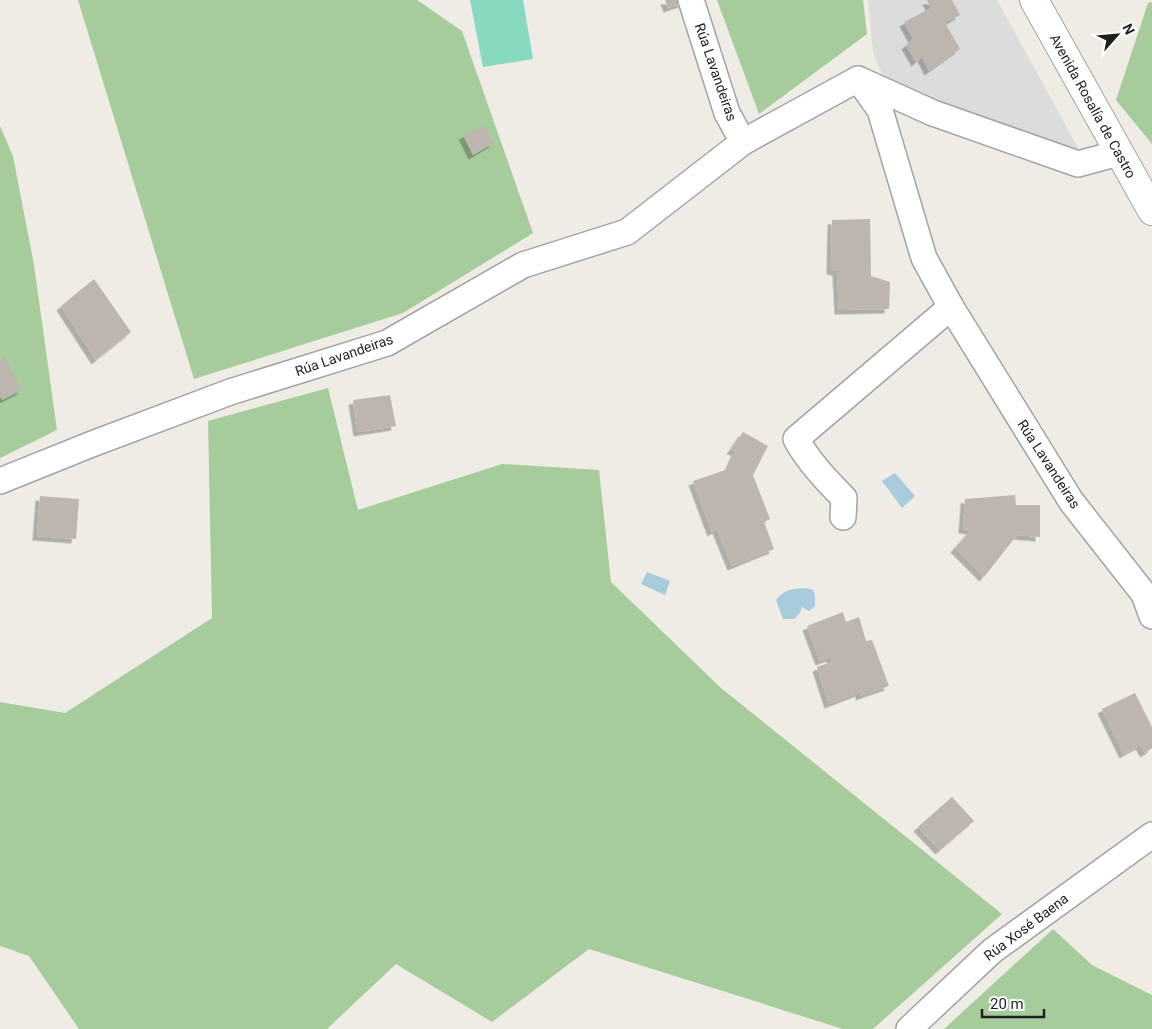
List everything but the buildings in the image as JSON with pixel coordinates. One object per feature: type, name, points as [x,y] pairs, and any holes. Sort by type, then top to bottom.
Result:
[{"type":"street","name":"Rúa Lavandeiras","points":[[691,0],[727,112],[743,142]]},
{"type":"street","name":"Avenida Rosalía de Castro","points":[[1034,0],[1152,211]]},
{"type":"street","name":"Rúa Lavandeiras","points":[[0,480],[230,392],[387,343],[523,265],[627,232],[743,142],[858,79],[880,110],[924,258],[951,307],[1071,501],[1144,594],[1152,616]]},
{"type":"street","points":[[858,79],[933,113],[1078,164],[1119,153]]},
{"type":"street","points":[[843,517],[844,498],[804,453],[796,439],[951,307]]},
{"type":"street","name":"Rúa Xosé Baena","points":[[909,1029],[992,950],[1152,835]]},
{"type":"shaded area","points":[[868,0],[997,0],[1082,155],[902,90],[881,72],[873,52]]},
{"type":"green space","points":[[78,0],[417,0],[462,31],[533,233],[403,313],[194,379]]},
{"type":"green space","points":[[470,0],[523,0],[533,59],[483,67]]},
{"type":"green space","points":[[717,0],[863,0],[867,34],[759,114]]},
{"type":"green space","points":[[1152,2],[1152,144],[1116,100],[1148,3]]},
{"type":"green space","points":[[0,126],[13,156],[34,265],[57,430],[0,458]]},
{"type":"green space","points":[[328,388],[358,510],[502,464],[599,470],[611,582],[721,688],[1002,914],[873,1029],[843,1029],[589,949],[492,1022],[396,964],[327,1029],[79,1029],[29,956],[0,946],[0,702],[65,713],[212,618],[208,421]]},
{"type":"green space","points":[[1053,929],[1092,965],[1152,995],[1152,1029],[944,1029]]},
{"type":"water","points":[[895,473],[915,496],[902,508],[882,481]]},
{"type":"water","points":[[647,572],[670,581],[665,595],[641,584]]},
{"type":"water","points":[[806,588],[813,590],[815,606],[809,611],[802,607],[800,613],[794,619],[783,619],[776,600],[789,590]]}]
